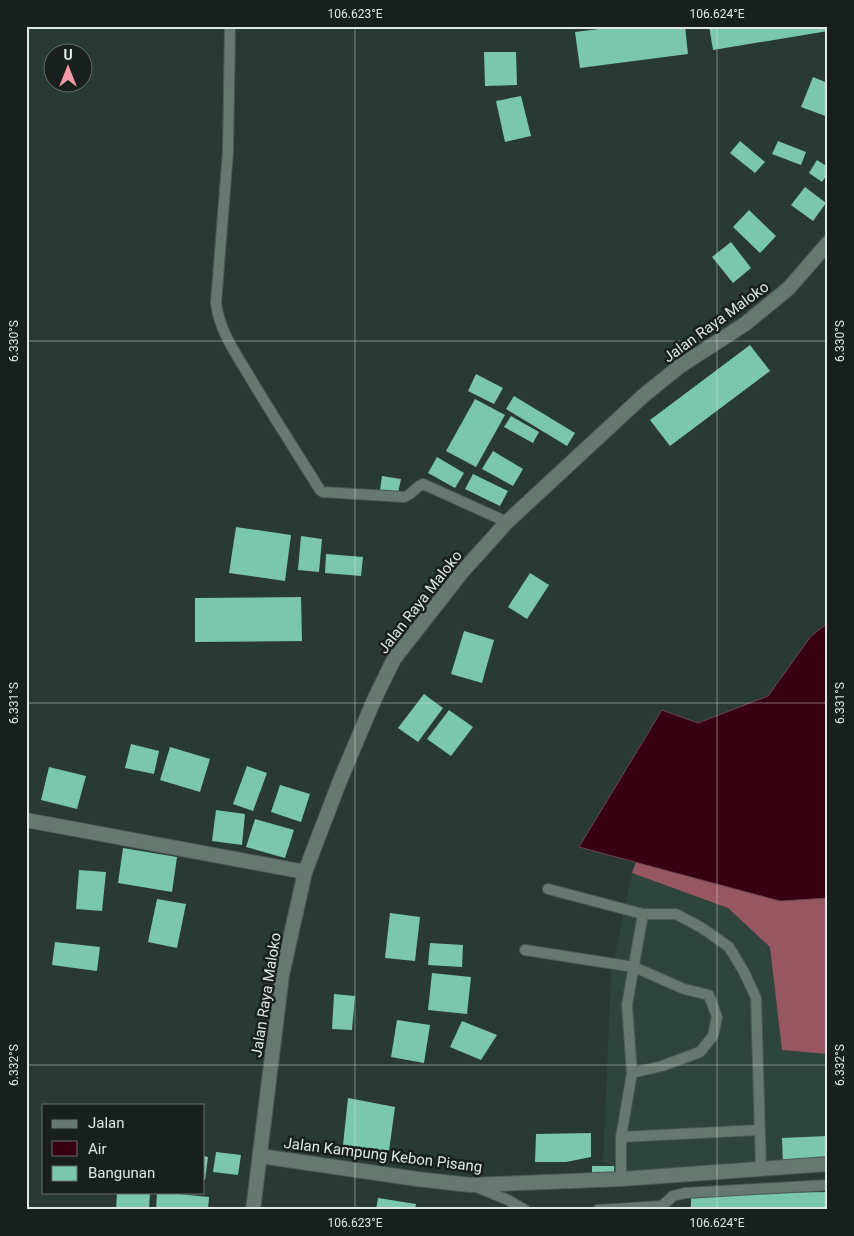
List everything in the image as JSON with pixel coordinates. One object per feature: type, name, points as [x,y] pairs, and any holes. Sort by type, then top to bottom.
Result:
[{"type":"street","name":"Jalan Raya Maloko","points":[[253,1210],[282,975],[305,872],[339,783],[374,700],[394,659],[462,572],[507,522],[643,396],[680,366],[745,324],[783,293],[828,243]]},
{"type":"street","points":[[26,820],[305,872]]},
{"type":"street","name":"Jalan Kampung Kebon Pisang","points":[[260,1156],[407,1178],[470,1185],[621,1179],[828,1164]]},
{"type":"lane","points":[[230,26],[228,151],[216,303],[222,330],[320,490],[323,492],[404,497],[409,496],[423,484],[507,522]]},
{"type":"lane","points":[[548,889],[643,914],[676,914],[702,928],[729,947],[744,972],[756,998],[761,1169]]},
{"type":"lane","points":[[621,1179],[621,1137],[632,1072],[627,1004],[643,914]]},
{"type":"lane","points":[[526,950],[634,967],[684,989],[709,995],[717,1017],[713,1036],[700,1052],[662,1066],[632,1072]]},
{"type":"lane","points":[[621,1137],[759,1130]]},
{"type":"lane","points":[[470,1185],[508,1200],[525,1210]]},
{"type":"lane","points":[[598,1210],[662,1206],[673,1196],[686,1193],[828,1185]]},
{"type":"shaded area","points":[[636,862],[780,901],[828,898],[828,1054],[782,1050],[770,947],[728,908],[632,873]]},
{"type":"shaded area","points":[[632,873],[728,908],[771,947],[782,1050],[828,1053],[828,1156],[826,1136],[783,1138],[783,1165],[614,1177],[614,1166],[603,1162],[611,974]]},
{"type":"water","points":[[828,623],[828,898],[780,901],[579,847],[662,710],[698,723],[768,696],[811,636]]},
{"type":"building","points":[[623,26],[685,26],[688,54],[580,68],[575,32]]},
{"type":"building","points":[[709,26],[828,26],[828,31],[713,50]]},
{"type":"building","points":[[484,52],[516,52],[517,85],[485,86]]},
{"type":"building","points":[[813,77],[828,83],[828,117],[801,107]]},
{"type":"building","points":[[521,96],[531,136],[505,142],[496,101]]},
{"type":"building","points":[[740,141],[765,162],[755,173],[730,153]]},
{"type":"building","points":[[778,141],[806,152],[801,165],[772,154]]},
{"type":"building","points":[[817,160],[828,167],[828,173],[822,182],[809,173]]},
{"type":"building","points":[[805,187],[826,203],[813,221],[791,205]]},
{"type":"building","points":[[749,210],[776,236],[760,253],[733,227]]},
{"type":"building","points":[[731,242],[751,268],[733,283],[712,257]]},
{"type":"building","points":[[750,345],[770,371],[670,446],[650,420]]},
{"type":"building","points":[[476,374],[503,388],[494,404],[468,391]]},
{"type":"building","points":[[514,396],[575,433],[567,446],[506,409]]},
{"type":"building","points":[[475,399],[505,415],[476,467],[446,451]]},
{"type":"building","points":[[511,416],[539,432],[533,443],[504,427]]},
{"type":"building","points":[[493,451],[523,469],[513,486],[482,469]]},
{"type":"building","points":[[437,457],[464,473],[455,488],[428,473]]},
{"type":"building","points":[[473,474],[508,491],[500,506],[465,489]]},
{"type":"building","points":[[382,476],[401,479],[398,493],[380,490]]},
{"type":"building","points":[[236,527],[291,535],[285,581],[229,573]]},
{"type":"building","points":[[301,536],[322,539],[319,572],[298,570]]},
{"type":"building","points":[[326,554],[363,557],[361,576],[325,573]]},
{"type":"building","points":[[530,573],[549,585],[527,619],[508,607]]},
{"type":"building","points":[[301,597],[302,641],[195,642],[195,598]]},
{"type":"building","points":[[464,631],[494,640],[482,683],[451,674]]},
{"type":"building","points":[[424,694],[443,708],[418,742],[398,728]]},
{"type":"building","points":[[449,710],[473,727],[451,756],[427,739]]},
{"type":"building","points":[[131,744],[159,751],[154,774],[125,768]]},
{"type":"building","points":[[170,747],[210,759],[200,792],[160,780]]},
{"type":"building","points":[[247,766],[267,773],[253,811],[233,804]]},
{"type":"building","points":[[49,767],[86,776],[77,809],[41,800]]},
{"type":"building","points":[[280,785],[310,794],[301,822],[271,812]]},
{"type":"building","points":[[216,810],[245,814],[242,845],[212,841]]},
{"type":"building","points":[[255,819],[294,830],[285,858],[246,847]]},
{"type":"building","points":[[123,848],[177,857],[172,892],[118,883]]},
{"type":"building","points":[[79,870],[106,872],[102,911],[76,909]]},
{"type":"building","points":[[157,899],[186,904],[177,948],[148,942]]},
{"type":"building","points":[[390,913],[420,917],[415,961],[385,958]]},
{"type":"building","points":[[55,942],[100,947],[97,971],[52,965]]},
{"type":"building","points":[[430,943],[463,945],[462,967],[428,965]]},
{"type":"building","points":[[432,973],[471,977],[467,1014],[428,1010]]},
{"type":"building","points":[[334,994],[355,996],[352,1030],[332,1029]]},
{"type":"building","points":[[397,1020],[430,1025],[424,1063],[391,1057]]},
{"type":"building","points":[[462,1021],[497,1035],[481,1060],[450,1047]]},
{"type":"building","points":[[348,1098],[395,1107],[389,1151],[343,1145]]},
{"type":"building","points":[[591,1133],[591,1157],[566,1162],[535,1162],[536,1134]]},
{"type":"building","points":[[827,1136],[828,1163],[783,1165],[782,1138]]},
{"type":"building","points":[[216,1152],[241,1155],[238,1175],[213,1172]]},
{"type":"building","points":[[205,1156],[208,1157],[205,1180]]},
{"type":"building","points":[[592,1166],[614,1166],[614,1177],[592,1176]]},
{"type":"building","points":[[828,1192],[828,1210],[691,1210],[691,1194]]},
{"type":"building","points":[[117,1194],[150,1194],[149,1210],[116,1210]]},
{"type":"building","points":[[157,1194],[209,1197],[208,1210],[156,1210]]},
{"type":"building","points":[[378,1198],[416,1204],[415,1210],[376,1210]]}]
